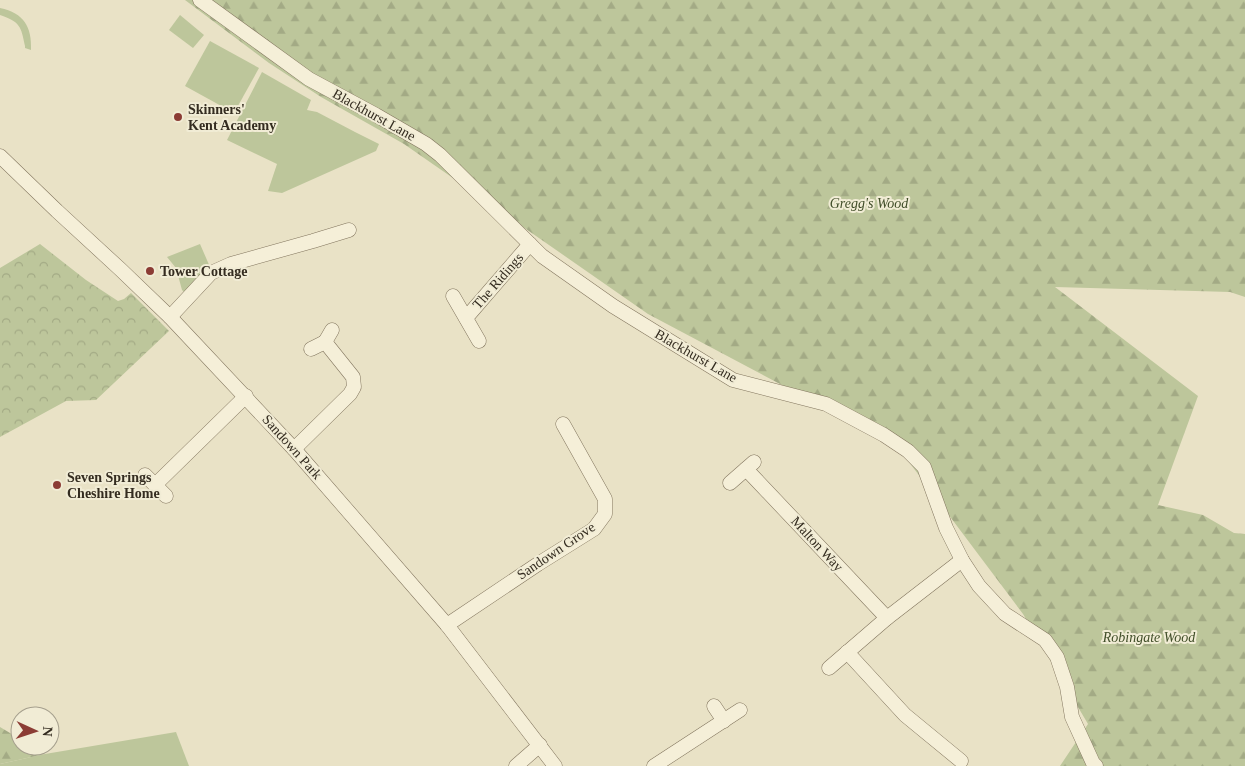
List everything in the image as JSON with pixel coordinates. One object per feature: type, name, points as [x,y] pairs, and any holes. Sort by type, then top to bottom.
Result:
[{"type":"street","name":"Blackhurst Lane","points":[[200,0],[309,79],[426,144],[440,155],[542,256],[613,306],[733,380],[826,404],[884,435],[908,451],[924,467],[946,528],[962,560],[979,586],[1005,614],[1045,640],[1057,657],[1067,687],[1072,718],[1096,766]]},
{"type":"street","name":"Sandown Park","points":[[0,156],[170,317],[294,448],[447,625],[555,766]]},
{"type":"street","points":[[170,317],[211,274],[231,264],[313,242],[349,230]]},
{"type":"street","name":"The Ridings","points":[[466,318],[530,244]]},
{"type":"street","name":"The Ridings","points":[[453,296],[479,341]]},
{"type":"street","points":[[294,448],[350,394],[354,387],[353,377],[328,336],[311,349]]},
{"type":"street","points":[[166,496],[150,480],[246,396]]},
{"type":"street","name":"Sandown Grove","points":[[447,625],[594,528],[605,514],[605,499],[563,424]]},
{"type":"street","name":"Malton Way","points":[[730,483],[750,466],[887,618]]},
{"type":"street","points":[[829,668],[887,618],[962,560]]},
{"type":"street","points":[[847,652],[906,715],[961,760]]},
{"type":"street","points":[[714,706],[724,721]]},
{"type":"street","points":[[654,766],[740,710]]},
{"type":"street","points":[[516,766],[540,745]]},
{"type":"green space","name":"Gregg's Wood","points":[[185,0],[1245,0],[1245,297],[1230,292],[1055,287],[1198,396],[1158,505],[1203,515],[1234,533],[1245,534],[1245,766],[1060,766],[1088,724],[1023,614],[897,446],[648,314],[404,144],[321,97],[269,63]]},
{"type":"green space","points":[[0,8],[15,13],[25,22],[30,34],[31,50],[25,48],[21,29],[12,20],[0,15]]},
{"type":"green space","points":[[180,15],[204,35],[193,48],[169,30]]},
{"type":"green space","points":[[210,41],[259,68],[234,113],[185,86]]},
{"type":"green space","points":[[262,72],[311,100],[307,110],[317,112],[379,144],[376,151],[282,193],[268,191],[277,164],[227,140]]},
{"type":"green space","points":[[40,244],[86,280],[118,301],[131,293],[169,331],[96,400],[66,401],[0,437],[0,268]]},
{"type":"green space","points":[[200,244],[210,267],[184,292],[176,268],[167,257]]},
{"type":"green space","points":[[0,727],[10,733],[10,756],[36,756],[0,764]]},
{"type":"green space","points":[[176,732],[189,766],[0,766],[0,764],[36,756],[60,756],[60,751]]},
{"type":"place","name":"Skinners' Kent Academy","points":[[178,117]]},
{"type":"place","name":"Tower Cottage","points":[[150,271]]},
{"type":"place","name":"Seven Springs Cheshire Home","points":[[57,485]]},
{"type":"park label","name":"Robingate Wood","points":[[1149,637]]}]
